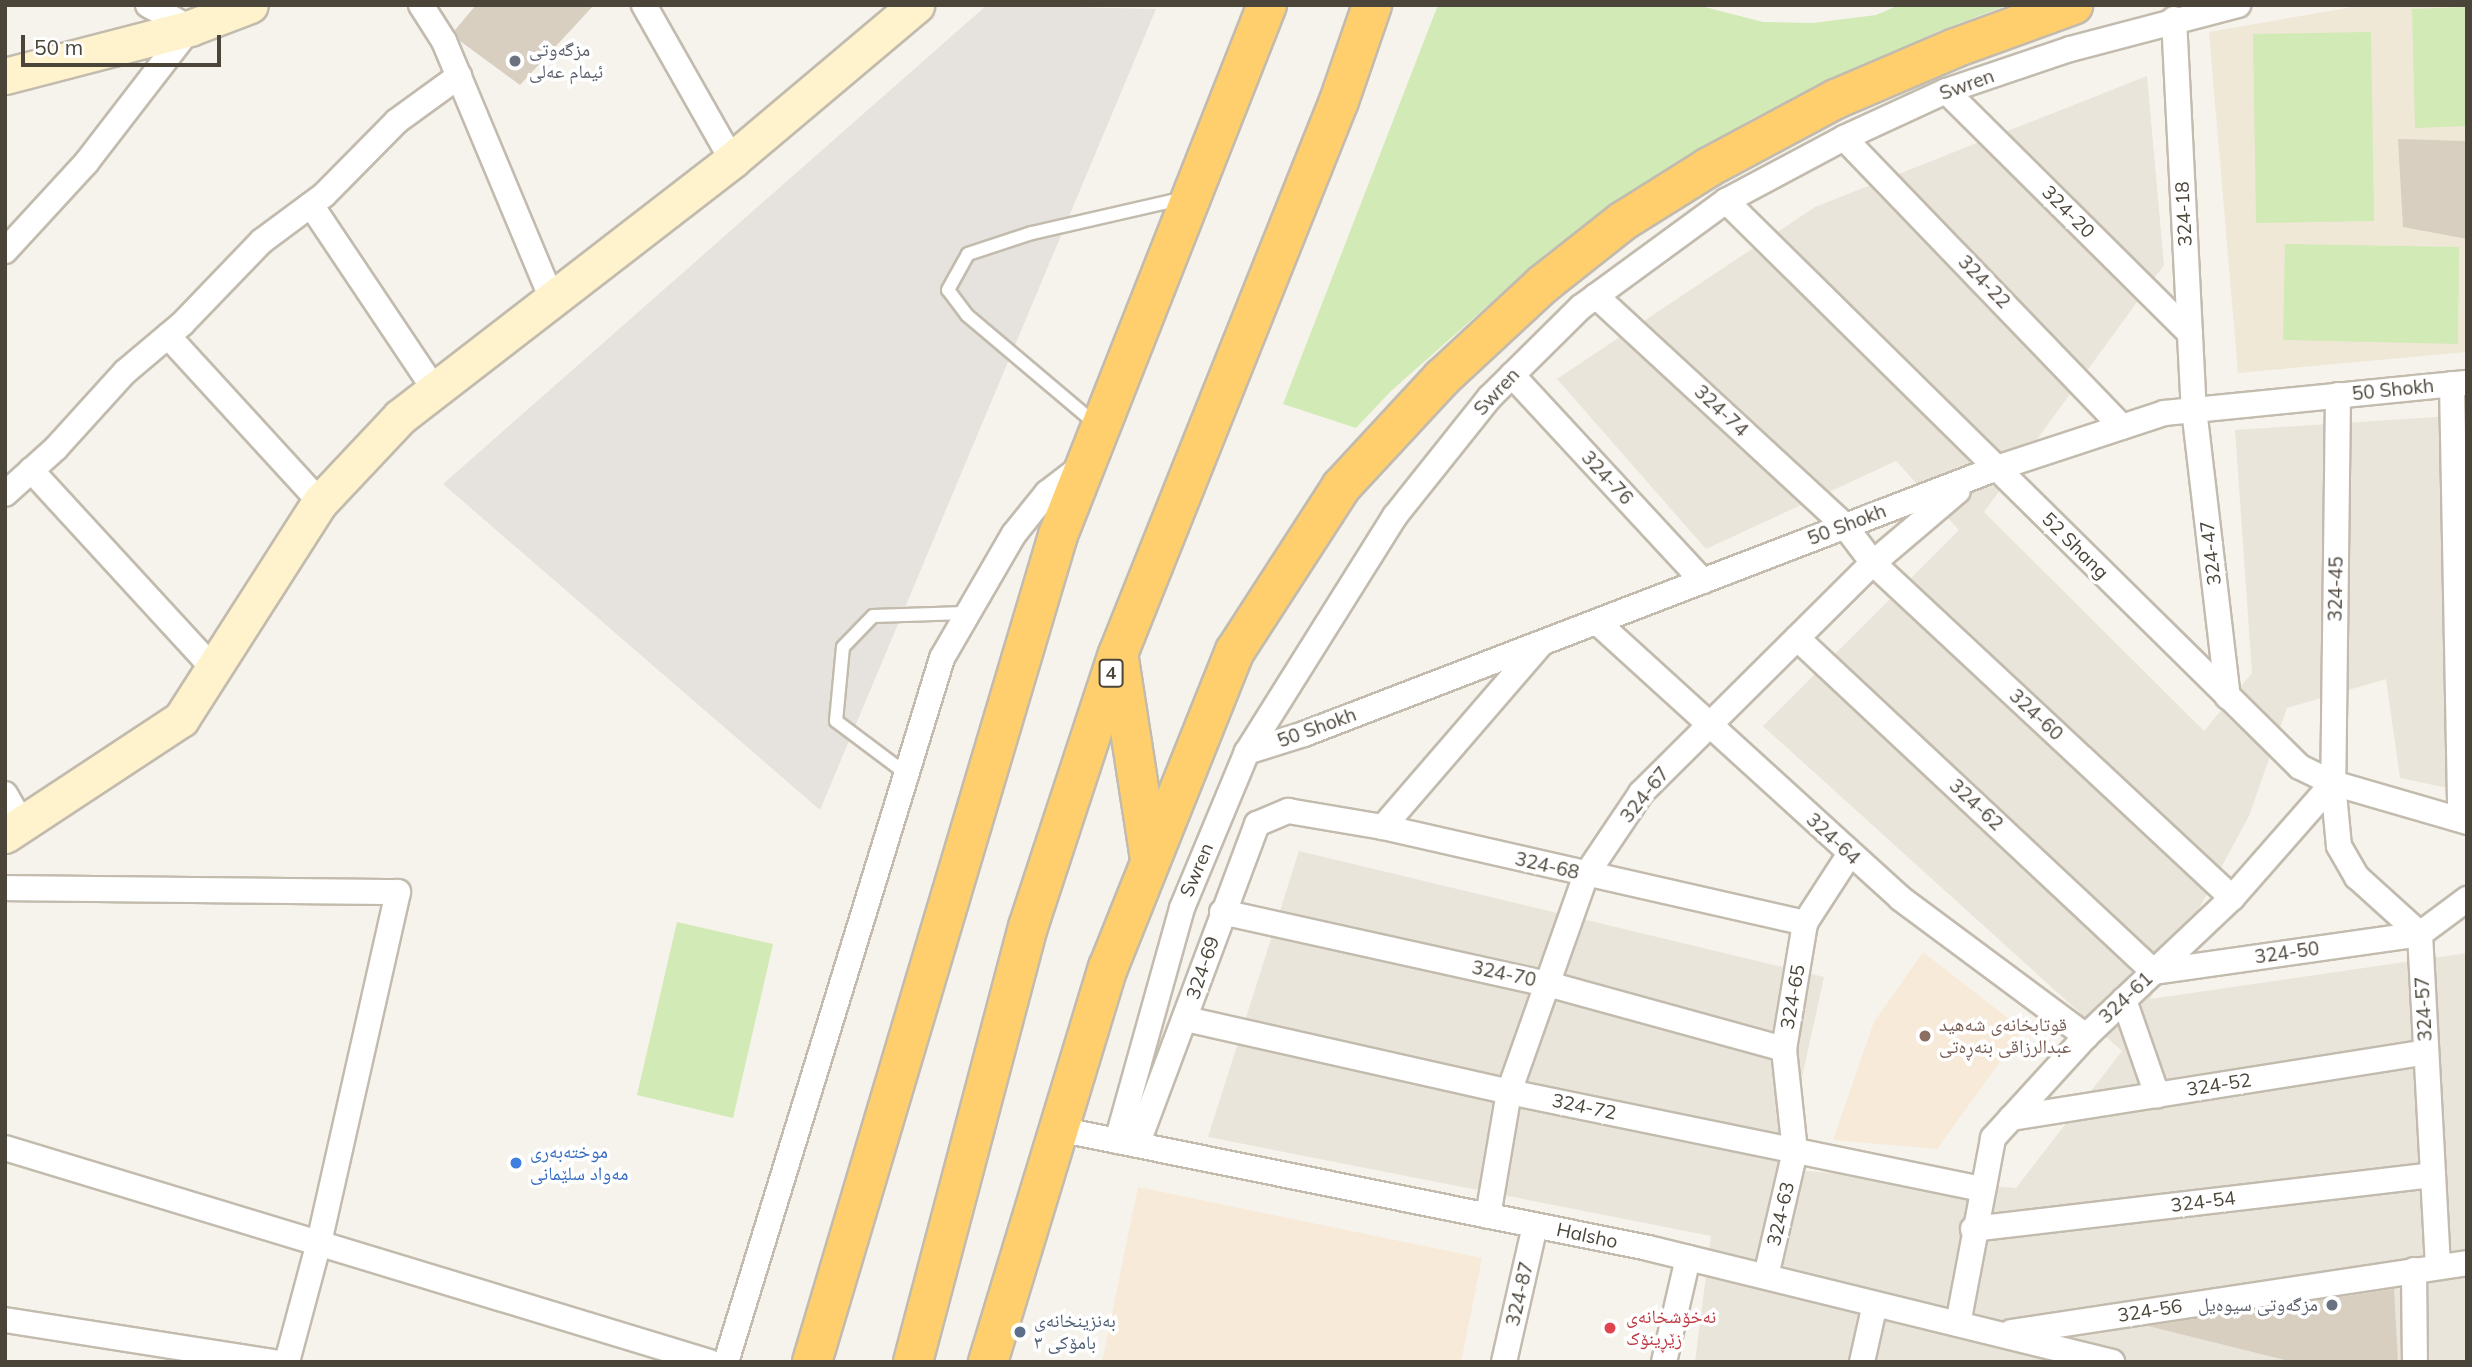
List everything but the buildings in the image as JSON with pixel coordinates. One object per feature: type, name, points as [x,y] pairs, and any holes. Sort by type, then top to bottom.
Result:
[{"type":"highway","points":[[1213,134],[1240,5]]},
{"type":"highway","points":[[812,1362],[1058,536],[1213,134],[1267,5]]},
{"type":"highway","name":"4","points":[[913,1362],[1028,927],[1118,654],[1339,101],[1372,5]]},
{"type":"highway","points":[[1339,101],[1384,5]]},
{"type":"highway","points":[[988,1362],[1108,968],[1235,651],[1341,487],[1442,378],[1542,285],[1634,214],[1710,167],[1836,99],[1955,48],[2073,5]]},
{"type":"highway","points":[[1118,654],[1151,861]]},
{"type":"street","points":[[148,5],[190,28]]},
{"type":"street","points":[[5,76],[190,28],[250,5]]},
{"type":"street","points":[[421,5],[459,76],[552,299]]},
{"type":"street","points":[[644,5],[732,160]]},
{"type":"street","points":[[5,794],[14,830],[181,719],[320,502],[400,417],[732,160],[916,5]]},
{"type":"street","name":"Swren","points":[[1127,1143],[1181,908],[1247,752],[1395,516],[1512,375],[1597,296],[1726,201],[1844,138],[1946,90],[2174,19],[2238,5]]},
{"type":"street","name":"324-18","points":[[2174,19],[2194,409]]},
{"type":"street","points":[[5,251],[86,163],[190,28]]},
{"type":"street","points":[[5,494],[125,372],[168,336],[262,241],[311,205],[397,121],[459,76]]},
{"type":"street","name":"324-20","points":[[1946,90],[2190,334]]},
{"type":"street","name":"324-22","points":[[1844,138],[2122,427]]},
{"type":"street","name":"52 Shang","points":[[1726,201],[2300,767],[2333,783],[2463,820]]},
{"type":"street","points":[[311,205],[435,390]]},
{"type":"street","name":"324-74","points":[[1597,296],[1845,526]]},
{"type":"street","points":[[168,336],[320,502]]},
{"type":"street","name":"324-76","points":[[1512,375],[1703,581]]},
{"type":"street","points":[[2459,384],[2463,820]]},
{"type":"street","name":"50 Shokh","points":[[1247,752],[1304,734],[1997,468],[2122,427],[2194,409],[2459,384]]},
{"type":"street","name":"324-45","points":[[2333,783],[2339,395]]},
{"type":"street","name":"324-47","points":[[2194,409],[2228,697]]},
{"type":"street","points":[[726,1362],[904,772],[942,658],[965,613],[1014,534],[1047,493],[1094,445]]},
{"type":"street","points":[[31,470],[212,667]]},
{"type":"street","name":"324-67","points":[[1488,1216],[1509,1092],[1586,875],[1641,793],[1873,563],[1972,479]]},
{"type":"street","name":"324-60","points":[[1845,526],[1873,563],[2232,898]]},
{"type":"street","name":"324-64","points":[[1597,622],[1849,855],[2086,1036]]},
{"type":"street","name":"324-62","points":[[1797,638],[2154,972]]},
{"type":"street","points":[[1383,827],[1542,642]]},
{"type":"street","points":[[2333,783],[2339,846],[2357,877],[2420,934],[2467,899]]},
{"type":"street","name":"324-61","points":[[1958,1324],[1973,1228],[1993,1138],[2086,1036],[2232,898],[2333,783]]},
{"type":"street","name":"324-68","points":[[1288,811],[1383,827],[1805,923]]},
{"type":"street","name":"324-69","points":[[1127,1143],[1186,1019],[1222,912],[1256,824],[1288,811]]},
{"type":"street","name":"324-65","points":[[1795,1151],[1784,1049],[1805,923],[1849,855]]},
{"type":"street","points":[[5,888],[398,892],[318,1246],[287,1362]]},
{"type":"street","name":"324-70","points":[[1222,912],[1548,984],[1784,1049]]},
{"type":"street","name":"324-50","points":[[2154,972],[2420,934]]},
{"type":"street","name":"324-57","points":[[2415,1362],[2433,1175],[2420,934]]},
{"type":"street","points":[[2124,1000],[2157,1095]]},
{"type":"street","name":"324-72","points":[[1186,1019],[1509,1092],[1983,1189]]},
{"type":"street","name":"324-52","points":[[2011,1118],[2426,1052]]},
{"type":"street","name":"Halsho","points":[[1058,1129],[1688,1258],[1998,1334],[2053,1355],[2112,1362]]},
{"type":"street","points":[[5,1148],[318,1246],[710,1362]]},
{"type":"street","name":"324-63","points":[[1766,1276],[1795,1151]]},
{"type":"street","name":"324-54","points":[[1973,1228],[2433,1175]]},
{"type":"street","name":"324-87","points":[[1504,1362],[1535,1225]]},
{"type":"street","points":[[1664,1362],[1688,1258]]},
{"type":"street","name":"324-56","points":[[1998,1334],[2467,1263]]},
{"type":"street","points":[[1862,1362],[1875,1304]]},
{"type":"street","points":[[5,1320],[274,1362]]},
{"type":"lane","points":[[1094,445],[967,315],[947,290],[968,254],[1032,233],[1189,197]]},
{"type":"lane","points":[[904,772],[836,721],[843,647],[873,616],[965,613]]},
{"type":"shaded area","points":[[987,5],[1156,9],[820,810],[443,484]]},
{"type":"shaded area","points":[[2364,5],[2467,5],[2467,352],[2238,373],[2209,32]]},
{"type":"shaded area","points":[[2147,76],[2164,265],[1984,512],[2204,731],[2252,673],[2235,430],[2467,415],[2467,792],[2400,778],[2386,679],[2287,708],[2249,816],[2150,999],[2467,953],[2467,1362],[1695,1362],[1711,1236],[1208,1137],[1299,851],[1824,977],[1782,1169],[2016,1188],[2122,1051],[1763,726],[1959,530],[1896,461],[1706,549],[1557,379],[1815,207]]},
{"type":"shaded area","points":[[1923,952],[2023,1030],[1937,1149],[1833,1140],[1874,1022]]},
{"type":"shaded area","points":[[1138,1187],[1482,1258],[1461,1362],[1102,1362]]},
{"type":"green space","points":[[1438,5],[1697,5],[1763,22],[1813,23],[1876,15],[1899,5],[2008,5],[1939,31],[1754,118],[1618,201],[1546,254],[1391,391],[1356,428],[1283,404]]},
{"type":"green space","points":[[2467,7],[2467,126],[2415,128],[2412,9]]},
{"type":"green space","points":[[2371,32],[2374,221],[2256,223],[2253,34]]},
{"type":"green space","points":[[2285,244],[2459,247],[2458,344],[2283,340]]},
{"type":"green space","points":[[677,922],[773,944],[733,1118],[637,1095]]},
{"type":"place","name":"مزگەوتی ئیمام عەلی","points":[[515,61]]},
{"type":"place","name":"قوتابخانەی شەهید عبدالرزاقی بنەڕەتی","points":[[1925,1036]]},
{"type":"place","name":"موختەبەری مەواد سلێمانی","points":[[516,1163]]},
{"type":"place","name":"مزگەوتی سیوەیل","points":[[2332,1305]]},
{"type":"place","name":"نەخۆشخانەی زێڕینۆک","points":[[1610,1328]]},
{"type":"place","name":"بەنزینخانەی بامۆکی ٣","points":[[1020,1332]]}]
